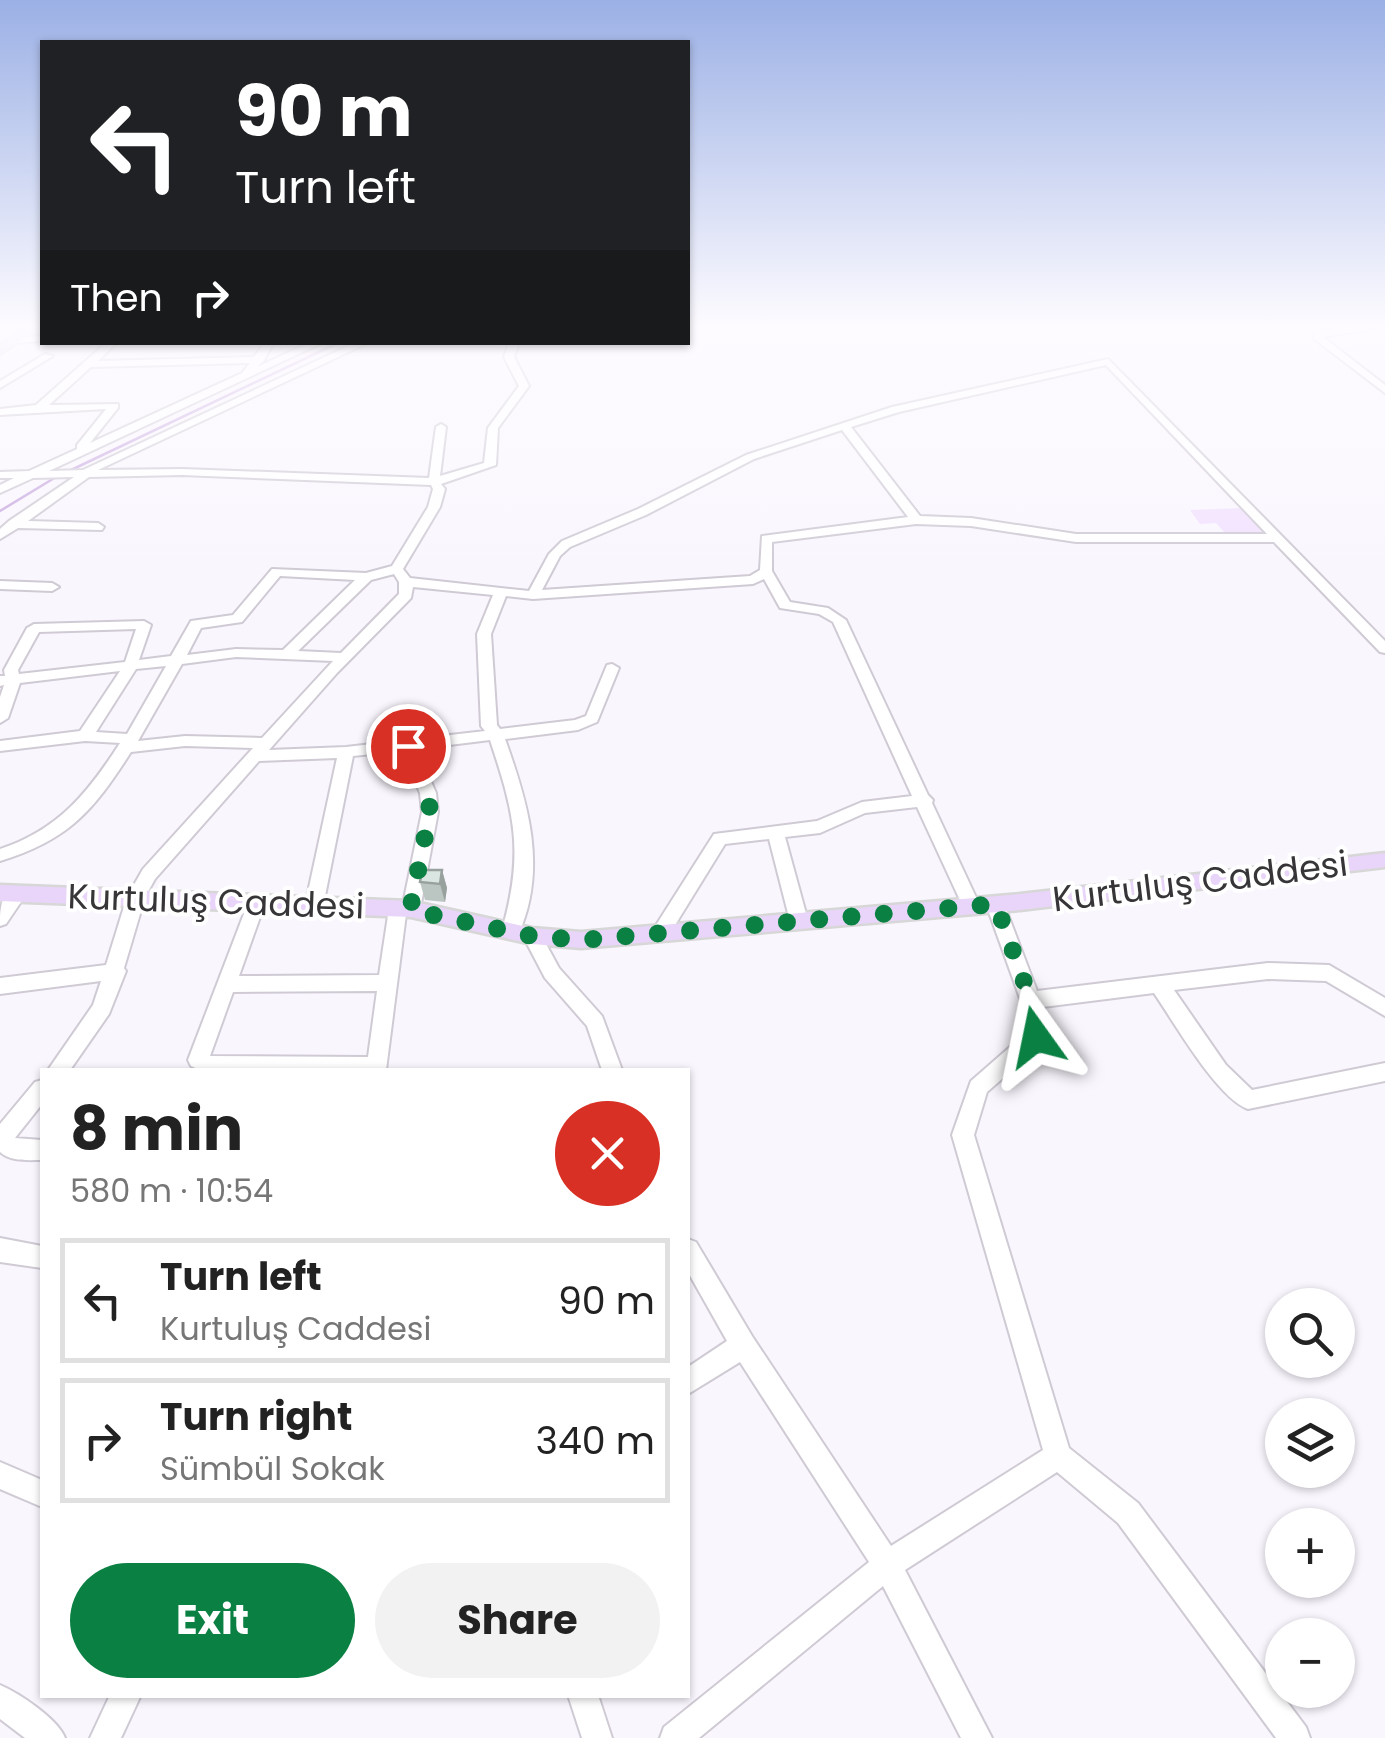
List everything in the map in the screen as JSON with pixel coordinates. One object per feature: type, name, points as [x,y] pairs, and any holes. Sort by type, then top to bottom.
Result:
[{"type":"main road","name":"Kurtuluş Caddesi","points":[[9,893],[404,909],[522,933],[582,940],[996,904],[1385,860]]},
{"type":"street","points":[[2,413],[31,409]]},
{"type":"street","points":[[72,457],[112,409]]},
{"type":"street","points":[[0,489],[173,409]]},
{"type":"street","points":[[0,535],[81,474],[221,409]]},
{"type":"street","points":[[0,475],[182,472],[434,482],[490,464],[493,428],[507,409]]},
{"type":"street","points":[[533,594],[555,554],[566,544],[642,512],[750,457],[903,409]]},
{"type":"street","points":[[1153,409],[1385,649]]},
{"type":"street","points":[[104,421],[129,430]]},
{"type":"street","points":[[843,425],[916,520]]},
{"type":"street","points":[[59,1068],[102,1008],[136,897],[149,874],[406,595],[402,576],[439,489],[434,482],[441,427]]},
{"type":"street","points":[[971,906],[839,620],[823,611],[785,605],[766,571],[766,539],[916,520],[971,522],[1076,538],[1276,538]]},
{"type":"street","points":[[13,524],[98,527]]},
{"type":"street","points":[[0,855],[56,831],[129,743],[196,624],[236,620],[277,572],[402,576],[500,594],[533,594],[753,580],[766,571]]},
{"type":"street","points":[[289,652],[366,577]]},
{"type":"street","points":[[2,589],[52,586]]},
{"type":"street","points":[[500,594],[484,634],[490,726],[520,805],[527,848],[522,933],[595,1022],[611,1068]]},
{"type":"street","points":[[0,718],[6,681],[34,628],[144,626],[130,667],[85,736]]},
{"type":"street","points":[[6,681],[289,652],[345,657]]},
{"type":"street","points":[[0,746],[85,736],[129,743],[185,742],[346,752],[578,725],[592,718],[612,668]]},
{"type":"street","points":[[256,903],[198,1060],[210,1065],[376,1068],[388,983],[430,812],[428,793],[408,746]]},
{"type":"street","points":[[314,906],[346,752]]},
{"type":"street","points":[[660,933],[720,838],[820,828],[862,808],[925,800]]},
{"type":"street","points":[[776,834],[799,921]]},
{"type":"street","points":[[0,919],[9,893]]},
{"type":"street","points":[[996,904],[1030,1000],[1036,1037],[978,1087],[963,1135],[1058,1456],[1128,1513],[1295,1738]]},
{"type":"street","points":[[0,986],[116,971]]},
{"type":"street","points":[[1030,1000],[1268,971],[1329,973],[1385,1008]]},
{"type":"street","points":[[226,984],[388,983]]},
{"type":"street","points":[[1159,984],[1219,1070],[1248,1100],[1385,1072]]},
{"type":"street","points":[[40,1091],[0,1139],[11,1149],[40,1150]]},
{"type":"street","points":[[0,1250],[40,1257]]},
{"type":"street","points":[[690,1253],[743,1346],[887,1564],[978,1738]]},
{"type":"street","points":[[690,1381],[743,1346]]},
{"type":"street","points":[[674,1738],[887,1564],[1058,1456]]},
{"type":"street","points":[[0,1475],[40,1493]]},
{"type":"street","points":[[105,1738],[125,1698]]},
{"type":"street","points":[[584,1698],[597,1738]]},
{"type":"street","points":[[0,1700],[50,1738]]},
{"type":"shaded area","points":[[1242,508],[1262,532],[1225,533],[1216,523],[1200,524],[1190,510]]},
{"type":"building","points":[[422,870],[442,870],[440,884],[420,882]]},
{"type":"waterway","points":[[69,471],[199,409]]},
{"type":"waterway","points":[[0,511],[56,477]]},
{"type":"route","points":[[408,746],[428,793],[430,812],[410,910],[532,936],[582,940],[996,904],[1036,1015],[1036,1037]]}]
